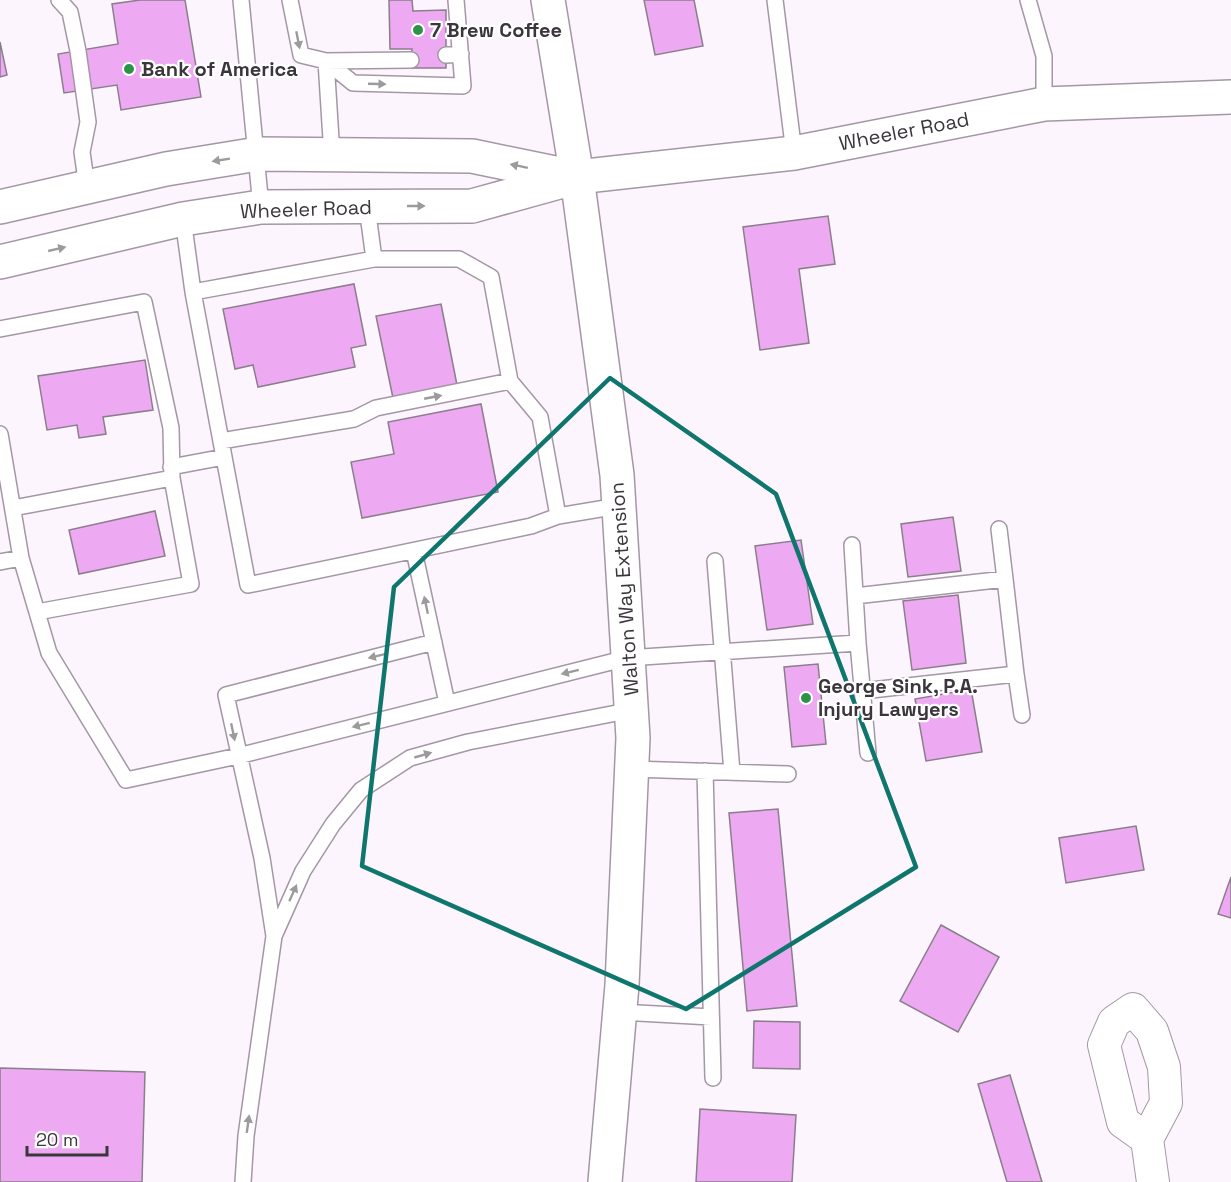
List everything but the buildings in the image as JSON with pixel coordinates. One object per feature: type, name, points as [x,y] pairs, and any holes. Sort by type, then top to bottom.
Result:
[{"type":"main road","name":"Walton Way Extension","points":[[548,0],[577,177],[617,475],[632,710],[632,769],[620,1012],[605,1182]]},
{"type":"main road","name":"Wheeler Road","points":[[0,262],[183,219],[261,207],[472,206],[577,177],[794,153],[1044,104],[1231,97]]},
{"type":"main road","name":"Wheeler Road","points":[[0,207],[166,169],[258,154],[472,156],[577,177]]},
{"type":"street","points":[[1147,1139],[1153,1182]]},
{"type":"lane","points":[[59,0],[70,12],[78,51],[88,122],[82,152],[87,187]]},
{"type":"lane","points":[[241,0],[258,154],[261,207]]},
{"type":"lane","points":[[290,0],[301,55],[326,61],[411,60]]},
{"type":"lane","points":[[326,61],[353,83],[462,86],[454,54],[456,0]]},
{"type":"lane","points":[[775,0],[794,153]]},
{"type":"lane","points":[[1028,0],[1044,56],[1044,104]]},
{"type":"lane","points":[[326,61],[332,155]]},
{"type":"lane","points":[[368,207],[374,259]]},
{"type":"lane","points":[[183,219],[193,291],[248,585],[531,526],[558,516],[618,506]]},
{"type":"lane","points":[[193,291],[374,259],[459,259],[492,277],[510,381],[540,417],[558,516]]},
{"type":"lane","points":[[0,329],[144,303],[171,428],[171,473],[191,584],[37,612]]},
{"type":"lane","points":[[13,508],[171,473],[222,449],[354,419],[376,408],[510,381]]},
{"type":"lane","points":[[0,434],[21,558],[49,653],[126,780],[238,756],[627,658],[858,643]]},
{"type":"lane","points":[[999,529],[1022,715]]},
{"type":"lane","points":[[852,545],[868,753]]},
{"type":"lane","points":[[414,551],[447,703]]},
{"type":"lane","points":[[0,562],[21,558]]},
{"type":"lane","points":[[715,561],[732,772]]},
{"type":"lane","points":[[855,596],[1005,579]]},
{"type":"lane","points":[[274,936],[262,858],[226,695],[434,642]]},
{"type":"lane","points":[[862,691],[1016,674]]},
{"type":"lane","points":[[243,1182],[246,1136],[274,936],[303,871],[333,824],[361,790],[411,758],[468,742],[632,710]]},
{"type":"lane","points":[[632,769],[788,774]]},
{"type":"lane","points":[[705,771],[713,1078]]},
{"type":"lane","points":[[620,1012],[711,1017]]},
{"type":"highlighted area","points":[[610,378],[776,494],[916,867],[686,1009],[362,866],[394,587]]},
{"type":"place","name":"7 Brew Coffee","points":[[418,30]]},
{"type":"place","name":"Bank of America","points":[[129,69]]},
{"type":"place","name":"George Sink, P.A. Injury Lawyers","points":[[806,698]]}]
